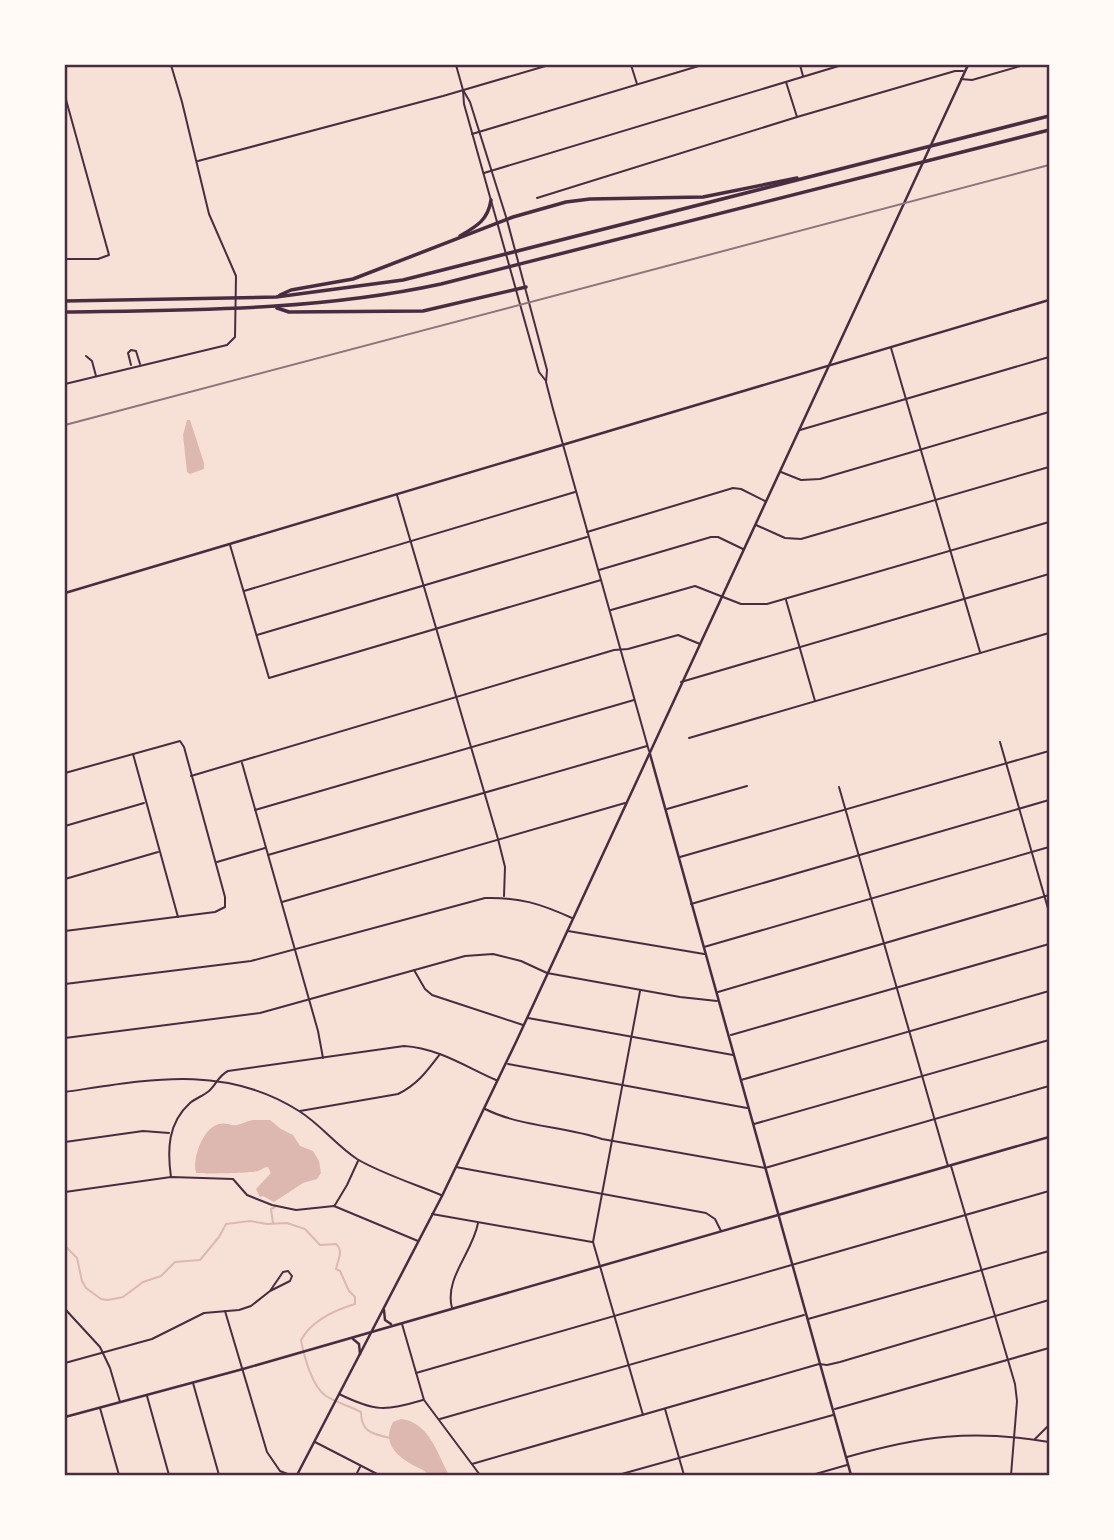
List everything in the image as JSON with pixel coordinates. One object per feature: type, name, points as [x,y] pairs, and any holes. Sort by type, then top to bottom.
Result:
[{"type":"highway","points":[[65,301],[276,297],[391,282],[527,250],[1049,116]]},
{"type":"highway","points":[[65,312],[275,307],[383,295],[531,261],[1049,130]]},
{"type":"highway","points":[[276,297],[291,289],[353,279],[506,220],[582,200],[703,197],[820,174]]},
{"type":"highway","points":[[447,243],[482,223],[489,212],[491,200]]},
{"type":"highway","points":[[275,307],[289,312],[423,311],[526,287]]},
{"type":"main road","points":[[298,1475],[442,1196],[506,1063],[968,65]]},
{"type":"main road","points":[[65,593],[1049,300]]},
{"type":"main road","points":[[649,752],[851,1475]]},
{"type":"main road","points":[[65,1418],[1049,1137]]},
{"type":"main road","points":[[384,1310],[385,1320],[394,1325]]},
{"type":"main road","points":[[350,1338],[358,1342],[360,1355]]},
{"type":"street","points":[[114,65],[126,65]]},
{"type":"street","points":[[65,384],[230,344],[235,337],[236,283],[232,263],[209,214],[171,65]]},
{"type":"street","points":[[456,65],[472,134],[539,372],[546,382]]},
{"type":"street","points":[[197,161],[549,65]]},
{"type":"street","points":[[631,65],[637,84]]},
{"type":"street","points":[[472,134],[702,65]]},
{"type":"street","points":[[800,65],[803,76]]},
{"type":"street","points":[[484,173],[842,65]]},
{"type":"street","points":[[961,79],[972,80],[1024,65]]},
{"type":"street","points":[[537,198],[797,117],[955,71],[965,71]]},
{"type":"street","points":[[786,81],[797,117]]},
{"type":"street","points":[[463,90],[470,102],[526,287],[547,370],[546,382],[575,492],[649,752]]},
{"type":"street","points":[[65,96],[108,256],[98,259],[65,259]]},
{"type":"street","points":[[891,346],[981,653]]},
{"type":"street","points":[[131,366],[128,353],[131,350],[136,351],[140,364]]},
{"type":"street","points":[[86,356],[92,361],[96,376]]},
{"type":"street","points":[[800,430],[1049,356]]},
{"type":"street","points":[[780,472],[801,480],[813,480],[1049,412]]},
{"type":"street","points":[[756,525],[785,538],[801,539],[1049,467]]},
{"type":"street","points":[[587,532],[733,488],[766,501]]},
{"type":"street","points":[[244,591],[575,492]]},
{"type":"street","points":[[397,495],[498,839],[505,867],[504,897]]},
{"type":"street","points":[[610,610],[695,586],[751,605],[785,598],[1049,522]]},
{"type":"street","points":[[257,635],[588,536]]},
{"type":"street","points":[[598,570],[711,537],[744,550]]},
{"type":"street","points":[[230,544],[270,678],[601,580]]},
{"type":"street","points":[[681,682],[1049,574]]},
{"type":"street","points":[[785,598],[815,701]]},
{"type":"street","points":[[689,738],[1049,633]]},
{"type":"street","points":[[191,776],[621,649],[678,635],[701,644]]},
{"type":"street","points":[[255,810],[635,700]]},
{"type":"street","points":[[65,773],[180,741],[184,747],[225,897],[225,907],[215,912],[65,930]]},
{"type":"street","points":[[1000,742],[1049,912]]},
{"type":"street","points":[[268,855],[648,746]]},
{"type":"street","points":[[678,858],[1049,751]]},
{"type":"street","points":[[132,753],[178,917]]},
{"type":"street","points":[[242,762],[310,1000],[323,1058]]},
{"type":"street","points":[[665,810],[747,786]]},
{"type":"street","points":[[839,787],[934,1119],[1008,1360],[1017,1401],[1011,1475]]},
{"type":"street","points":[[691,904],[1049,800]]},
{"type":"street","points":[[65,826],[146,802]]},
{"type":"street","points":[[282,902],[626,803]]},
{"type":"street","points":[[703,947],[1049,847]]},
{"type":"street","points":[[215,863],[266,848]]},
{"type":"street","points":[[65,879],[159,851]]},
{"type":"street","points":[[715,993],[1049,895]]},
{"type":"street","points":[[65,984],[251,961],[470,900],[504,897],[538,903],[573,918]]},
{"type":"street","points":[[567,931],[705,954]]},
{"type":"street","points":[[728,1036],[1049,944]]},
{"type":"street","points":[[65,1038],[260,1013],[464,956],[493,954],[521,961],[547,973],[719,1001]]},
{"type":"street","points":[[414,970],[425,989],[439,999],[524,1025]]},
{"type":"street","points":[[640,990],[593,1242],[643,1415]]},
{"type":"street","points":[[741,1080],[1049,991]]},
{"type":"street","points":[[527,1018],[734,1056]]},
{"type":"street","points":[[753,1125],[1049,1040]]},
{"type":"street","points":[[171,1177],[168,1151],[170,1133],[186,1107],[211,1090],[223,1073],[232,1070],[404,1046],[441,1053],[497,1080]]},
{"type":"street","points":[[300,1111],[398,1094],[424,1077],[441,1053]]},
{"type":"street","points":[[506,1063],[748,1108]]},
{"type":"street","points":[[65,1092],[168,1077],[216,1080],[263,1093],[300,1111],[358,1160],[442,1196]]},
{"type":"street","points":[[484,1108],[504,1118],[765,1168],[1049,1086]]},
{"type":"street","points":[[65,1142],[143,1131],[170,1133]]},
{"type":"street","points":[[334,1206],[358,1160]]},
{"type":"street","points":[[455,1167],[706,1213],[715,1219],[721,1231]]},
{"type":"street","points":[[65,1192],[171,1177],[233,1179],[247,1195],[296,1210],[334,1206],[419,1241]]},
{"type":"street","points":[[416,1373],[1049,1192]]},
{"type":"street","points":[[432,1214],[593,1242]]},
{"type":"street","points":[[452,1308],[452,1284],[472,1244],[478,1222]]},
{"type":"street","points":[[807,1320],[1049,1251]]},
{"type":"street","points":[[65,1363],[152,1339],[204,1313],[251,1306],[270,1291],[290,1281],[291,1273],[283,1272],[270,1291]]},
{"type":"street","points":[[472,1464],[819,1364],[840,1362],[1049,1300]]},
{"type":"street","points":[[65,1310],[103,1353],[120,1402]]},
{"type":"street","points":[[225,1310],[267,1452],[280,1471],[290,1475]]},
{"type":"street","points":[[440,1419],[805,1315]]},
{"type":"street","points":[[402,1323],[424,1400],[480,1475]]},
{"type":"street","points":[[618,1475],[1049,1348]]},
{"type":"street","points":[[192,1382],[219,1475]]},
{"type":"street","points":[[339,1394],[366,1407],[378,1409],[395,1408],[424,1400]]},
{"type":"street","points":[[147,1395],[169,1475]]},
{"type":"street","points":[[100,1407],[119,1475]]},
{"type":"street","points":[[665,1408],[684,1475]]},
{"type":"street","points":[[1034,1440],[1049,1425]]},
{"type":"street","points":[[846,1457],[892,1444],[935,1437],[972,1435],[1049,1442]]},
{"type":"street","points":[[316,1441],[379,1475]]},
{"type":"street","points":[[812,1475],[848,1465]]},
{"type":"street","points":[[356,1475],[361,1466]]},
{"type":"shaded area","points":[[187,420],[190,420],[204,463],[204,469],[190,474],[187,472],[183,435]]},
{"type":"shaded area","points":[[253,1120],[270,1120],[293,1135],[300,1146],[313,1151],[319,1161],[321,1173],[317,1179],[303,1183],[274,1202],[260,1197],[256,1189],[271,1173],[268,1167],[247,1172],[196,1173],[197,1152],[208,1131],[219,1124],[237,1125]]},
{"type":"shaded area","points":[[401,1419],[411,1421],[425,1432],[449,1475],[430,1475],[400,1457],[389,1438],[393,1422]]},
{"type":"waterway","points":[[273,1223],[271,1209],[275,1207]]},
{"type":"waterway","points":[[65,1246],[77,1258],[86,1288],[101,1299],[108,1300],[123,1297],[143,1282],[161,1276],[175,1262],[200,1260],[226,1224],[250,1221],[287,1223],[305,1229],[320,1245],[336,1244],[340,1252],[336,1269],[340,1271],[349,1291],[355,1297],[355,1304],[332,1313],[311,1327],[301,1340],[304,1354],[309,1371],[321,1392],[361,1412],[366,1428],[390,1438]]},
{"type":"railway","points":[[65,425],[1049,165]]}]
